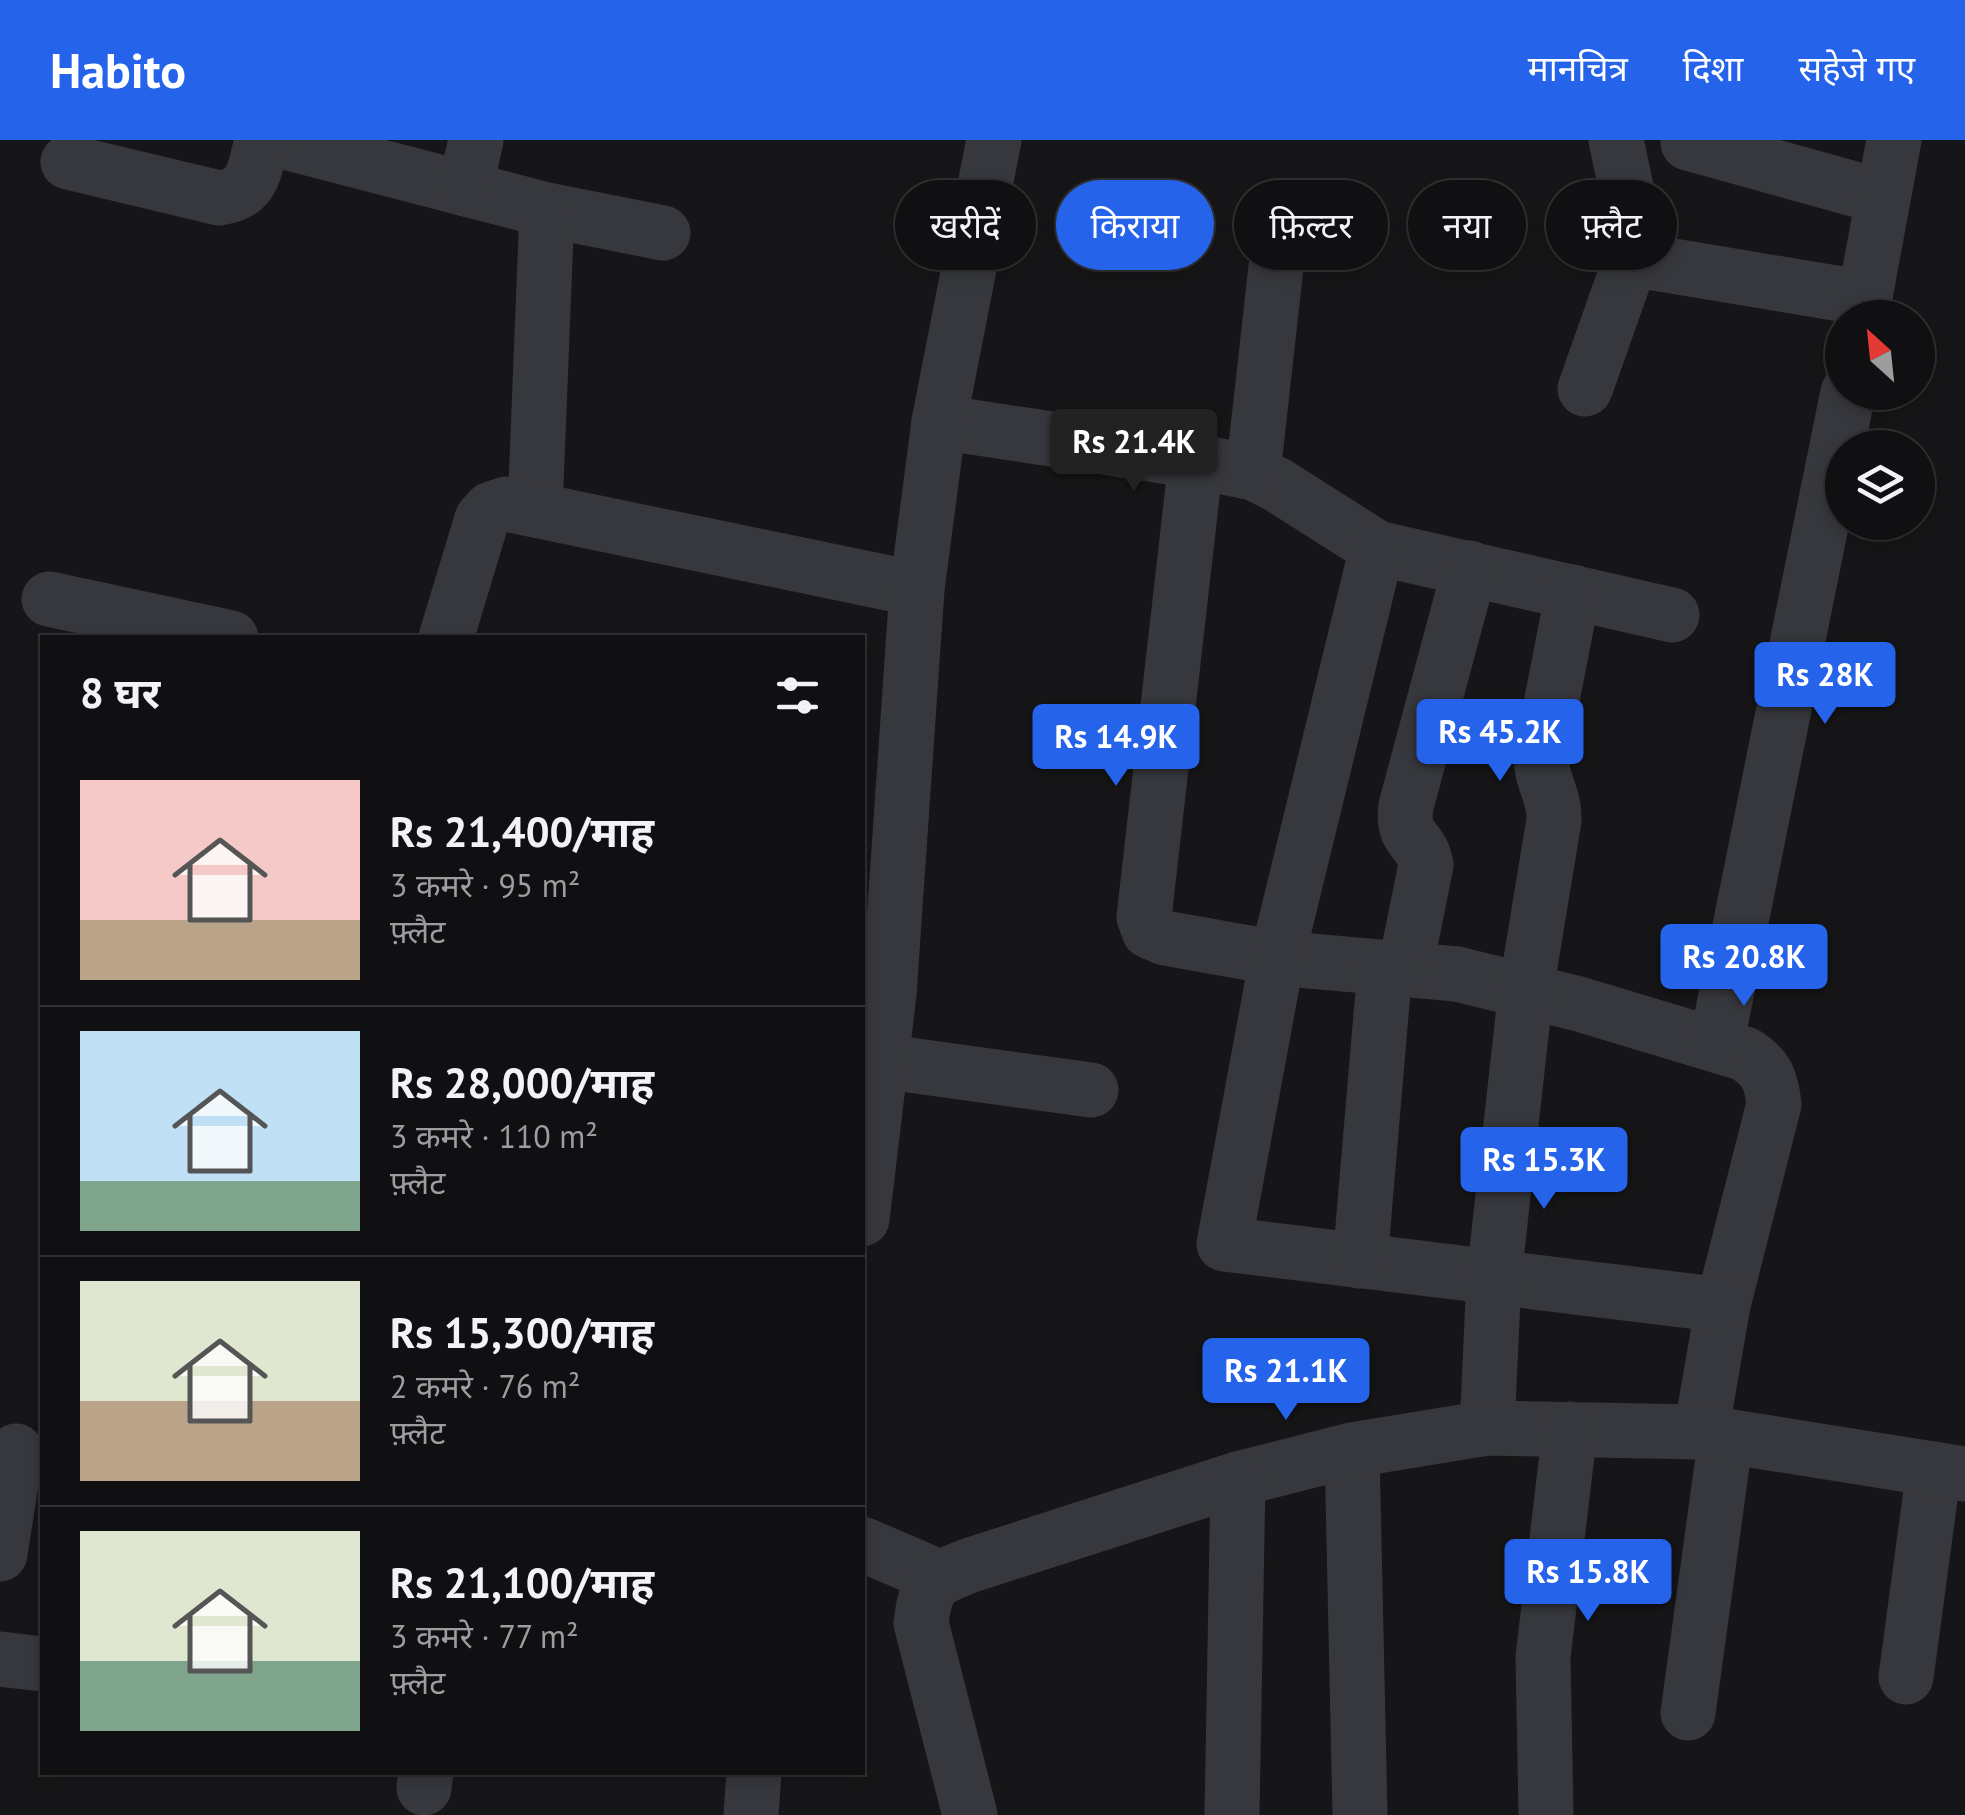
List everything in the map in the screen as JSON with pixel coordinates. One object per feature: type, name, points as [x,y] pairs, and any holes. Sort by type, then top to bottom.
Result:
[{"type":"street","points":[[68,162],[219,198],[237,196],[248,184],[262,140]]},
{"type":"street","points":[[277,140],[471,164],[547,210],[663,233]]},
{"type":"street","points":[[1616,140],[1624,180]]},
{"type":"street","points":[[1864,300],[1894,140]]},
{"type":"street","points":[[865,1194],[889,994],[884,715],[917,590],[939,422],[985,143]]},
{"type":"street","points":[[1688,143],[1883,197]]},
{"type":"street","points":[[535,510],[547,210]]},
{"type":"street","points":[[1677,269],[1825,300]]},
{"type":"street","points":[[1253,474],[1276,270]]},
{"type":"street","points":[[1585,388],[1627,270]]},
{"type":"street","points":[[1716,1045],[1844,410]]},
{"type":"street","points":[[939,422],[1196,461],[1253,474],[1276,484],[1364,540],[1672,615]]},
{"type":"street","points":[[1196,461],[1144,917],[1149,931],[1165,938],[1277,958],[1457,974],[1526,990],[1745,1054],[1759,1063],[1770,1078],[1774,1104],[1723,1305],[1688,1713]]},
{"type":"street","points":[[447,635],[482,519],[491,509],[506,504],[917,590]]},
{"type":"street","points":[[1364,540],[1277,958],[1224,1244],[1723,1305]]},
{"type":"street","points":[[1360,1261],[1395,968],[1426,864],[1424,850],[1410,837],[1404,824],[1406,806],[1470,568]]},
{"type":"street","points":[[1487,1428],[1494,1277],[1526,990],[1554,820],[1555,804],[1544,783],[1541,756],[1573,592]]},
{"type":"street","points":[[49,599],[217,635]]},
{"type":"street","points":[[880,1061],[1091,1090]]},
{"type":"street","points":[[970,1815],[921,1623],[925,1593],[939,1577],[1238,1479],[1352,1450],[1487,1428],[1713,1434],[1949,1472],[1906,1677]]},
{"type":"street","points":[[1546,1815],[1543,1657],[1570,1429]]},
{"type":"street","points":[[1352,1450],[1360,1815]]},
{"type":"street","points":[[0,1554],[16,1451]]},
{"type":"street","points":[[1232,1815],[1238,1479]]},
{"type":"street","points":[[865,1545],[939,1577]]},
{"type":"street","points":[[0,1659],[40,1664]]},
{"type":"street","points":[[751,1815],[754,1775]]}]
